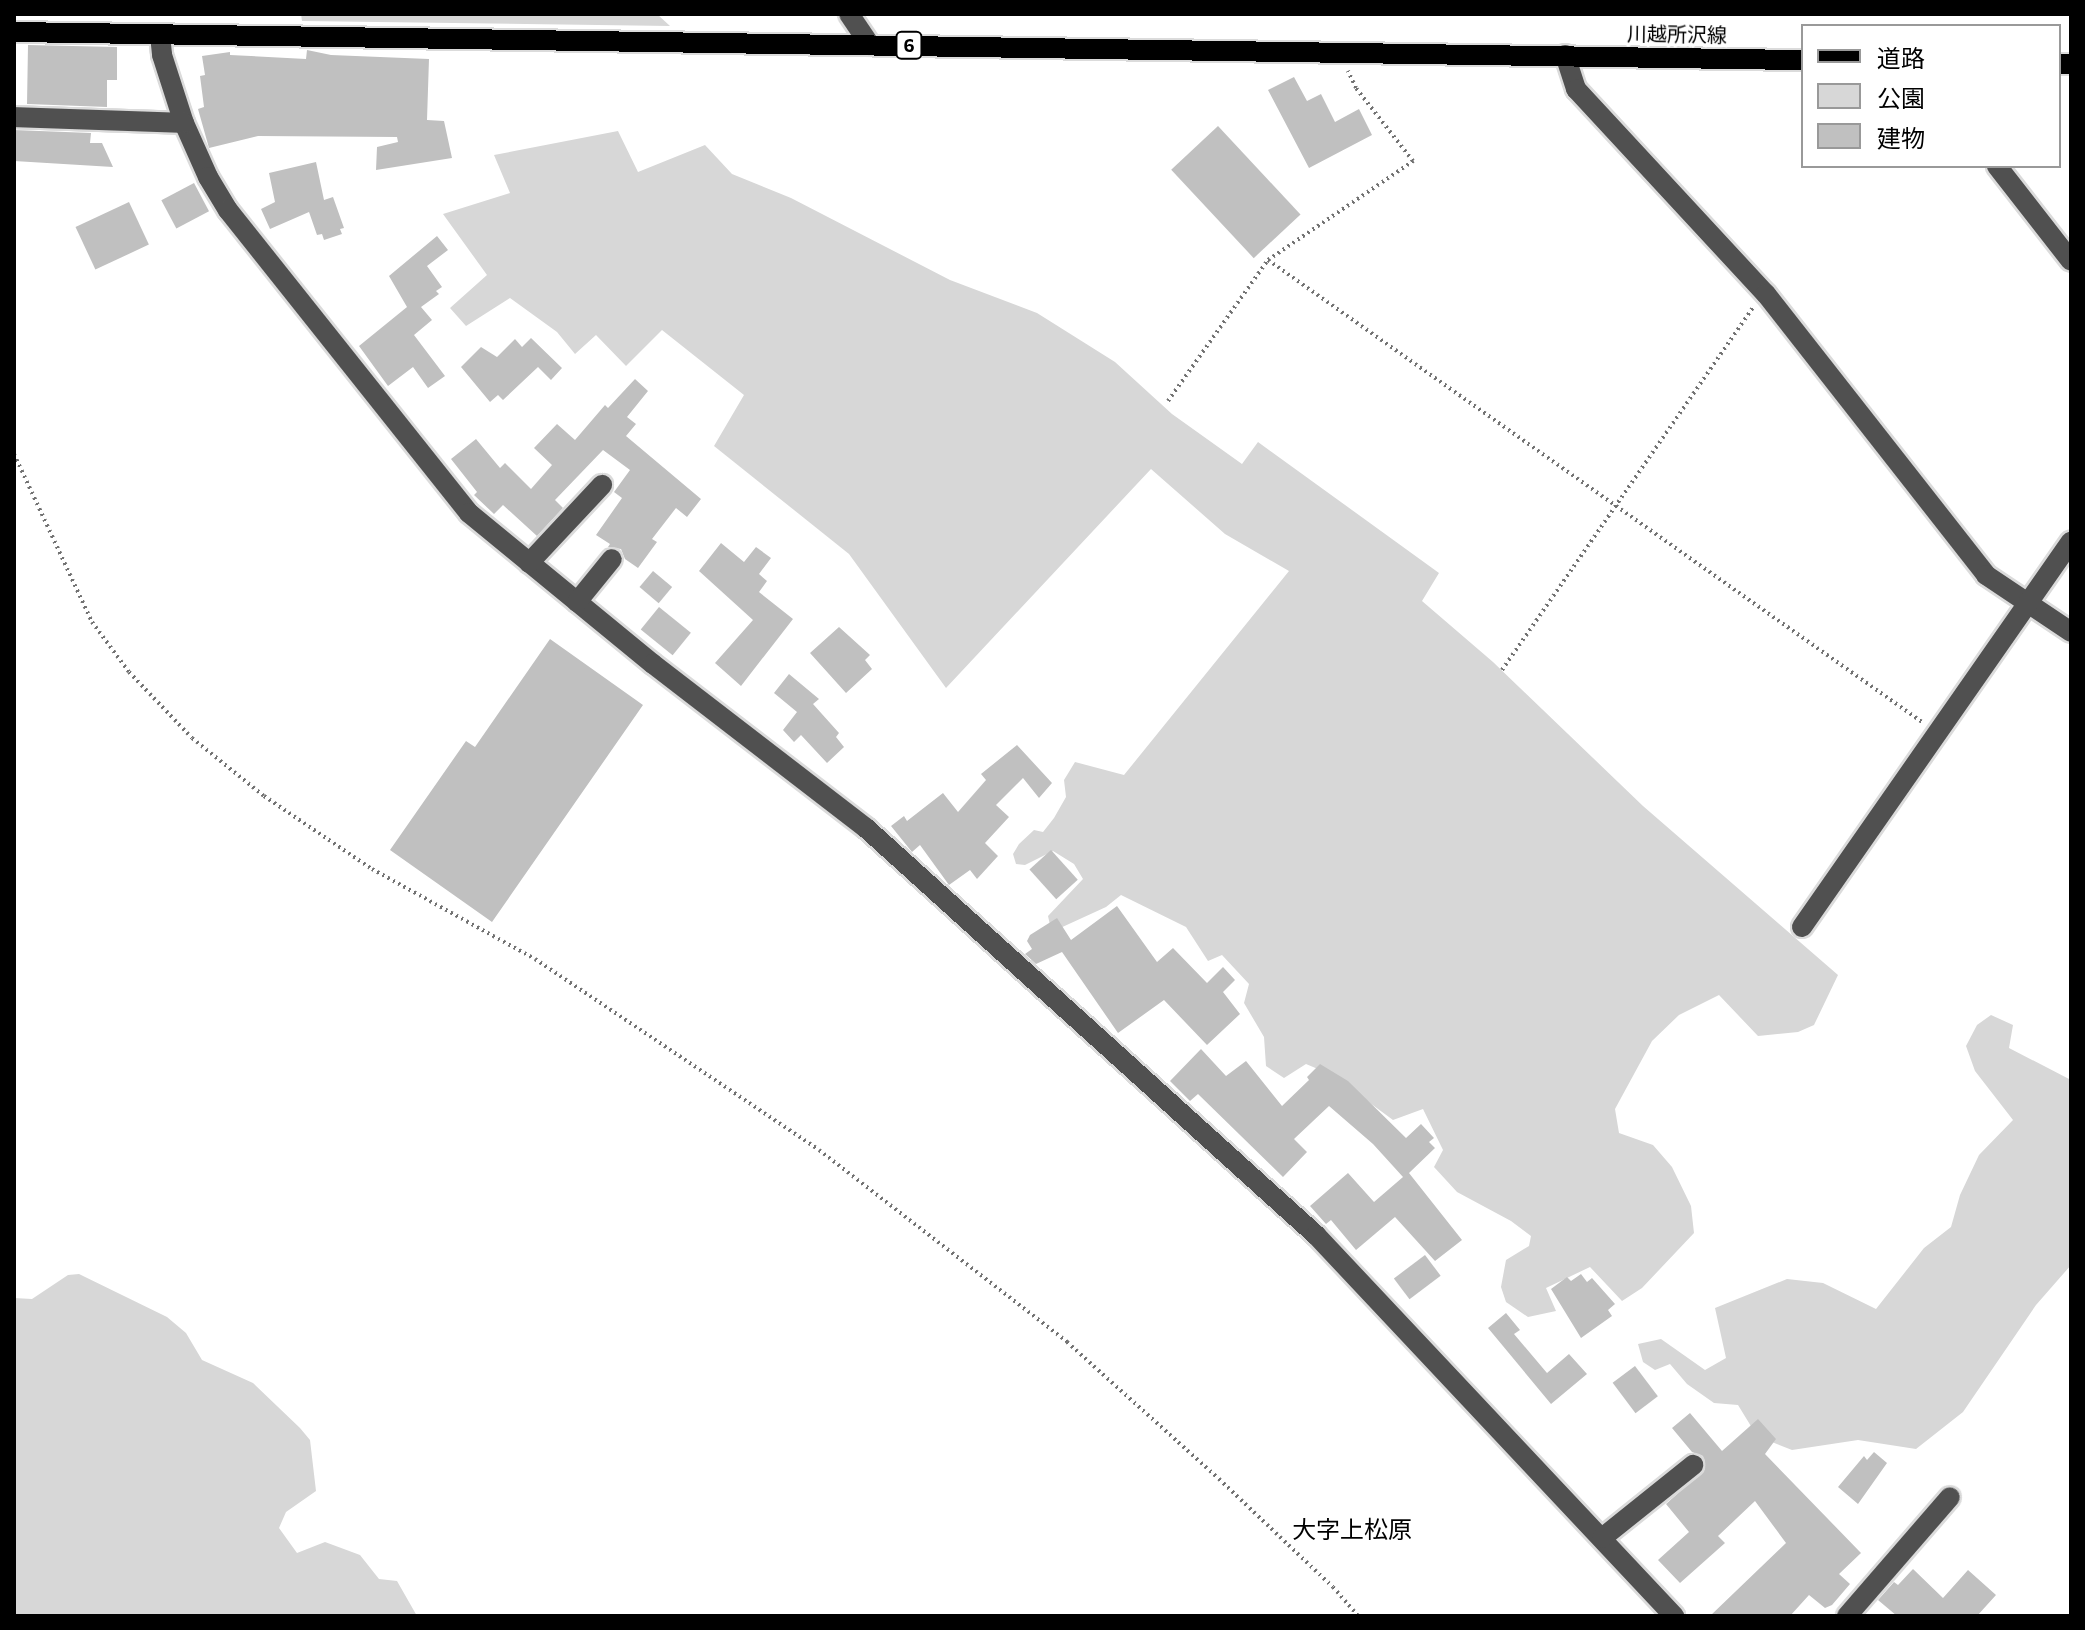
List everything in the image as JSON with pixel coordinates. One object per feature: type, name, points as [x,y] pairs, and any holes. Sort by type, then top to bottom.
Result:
[{"type":"main road","name":"川越所沢線","points":[[14,32],[1801,60]]},
{"type":"street","points":[[849,14],[870,45]]},
{"type":"street","points":[[160,35],[162,55],[184,123],[208,177],[279,278],[469,513],[577,602],[866,828],[1316,1235],[1674,1616]]},
{"type":"street","points":[[1565,55],[1576,89],[1766,294],[1986,575],[2071,632]]},
{"type":"street","points":[[14,117],[184,123]]},
{"type":"street","points":[[1999,168],[2071,261]]},
{"type":"street","points":[[529,563],[602,485]]},
{"type":"street","points":[[1802,927],[2071,541]]},
{"type":"street","points":[[577,602],[612,559]]},
{"type":"street","points":[[1602,1538],[1693,1465]]},
{"type":"street","points":[[1847,1616],[1950,1497]]},
{"type":"path","points":[[1168,401],[1268,260],[1413,161],[1356,88],[1344,53]]},
{"type":"path","points":[[1268,260],[1937,733]]},
{"type":"path","points":[[1502,670],[1755,304],[1766,294]]},
{"type":"path","points":[[14,454],[92,622],[129,672],[192,738],[264,796],[372,869],[535,959],[819,1150],[1067,1342],[1219,1479],[1333,1587],[1358,1616]]},
{"type":"green space","points":[[301,14],[657,14],[670,26],[302,21]]},
{"type":"green space","points":[[618,131],[638,172],[705,145],[732,174],[791,198],[950,280],[1037,313],[1115,362],[1172,414],[1242,464],[1258,442],[1439,573],[1422,601],[1493,662],[1643,806],[1838,975],[1814,1025],[1798,1032],[1758,1036],[1719,995],[1679,1015],[1652,1041],[1615,1109],[1619,1133],[1653,1145],[1672,1167],[1691,1206],[1694,1233],[1642,1288],[1622,1301],[1590,1267],[1546,1288],[1556,1311],[1528,1317],[1506,1302],[1501,1287],[1506,1260],[1529,1246],[1531,1236],[1511,1221],[1457,1192],[1434,1167],[1443,1150],[1423,1109],[1393,1120],[1332,1075],[1306,1064],[1284,1078],[1266,1066],[1264,1037],[1244,1003],[1249,984],[1222,955],[1208,961],[1186,927],[1121,895],[1106,907],[1058,929],[1050,925],[1048,916],[1083,879],[1074,864],[1053,851],[1025,865],[1016,864],[1013,854],[1019,844],[1034,830],[1043,832],[1054,818],[1066,797],[1064,780],[1075,762],[1124,775],[1289,571],[1225,534],[1151,469],[946,688],[849,554],[714,446],[744,395],[662,330],[626,366],[596,335],[575,354],[557,332],[510,298],[466,326],[450,308],[487,275],[443,214],[510,193],[494,155]]},
{"type":"green space","points":[[1991,1015],[2013,1025],[2009,1048],[2071,1080],[2071,1265],[2036,1305],[1963,1412],[1916,1449],[1858,1440],[1792,1450],[1757,1436],[1738,1405],[1714,1403],[1687,1384],[1670,1364],[1655,1370],[1643,1362],[1638,1344],[1661,1339],[1705,1370],[1726,1358],[1715,1308],[1787,1279],[1823,1283],[1876,1309],[1924,1248],[1951,1227],[1960,1195],[1979,1155],[2013,1120],[1975,1071],[1966,1046],[1977,1025]]},
{"type":"green space","points":[[79,1274],[167,1317],[186,1333],[202,1360],[253,1383],[300,1428],[310,1440],[316,1491],[286,1512],[279,1528],[297,1553],[325,1542],[360,1555],[379,1579],[397,1581],[417,1616],[14,1616],[14,1298],[32,1299],[68,1275]]},
{"type":"building","points":[[28,45],[117,47],[117,80],[107,80],[107,107],[27,104]]},
{"type":"building","points":[[307,50],[331,55],[429,59],[427,120],[444,121],[452,158],[376,170],[377,147],[398,142],[397,137],[258,136],[209,148],[198,109],[204,107],[200,76],[205,75],[202,56],[230,52],[230,55],[306,59]]},
{"type":"building","points":[[1294,77],[1307,101],[1321,94],[1335,122],[1359,109],[1372,135],[1309,168],[1268,90]]},
{"type":"building","points":[[1218,126],[1301,214],[1254,258],[1171,170]]},
{"type":"building","points":[[14,130],[91,133],[90,143],[102,143],[113,167],[14,161]]},
{"type":"building","points":[[316,162],[324,200],[333,197],[344,228],[340,229],[342,234],[324,240],[322,234],[317,235],[309,212],[270,229],[261,209],[275,202],[269,173]]},
{"type":"building","points":[[194,183],[209,211],[176,229],[161,200]]},
{"type":"building","points":[[129,202],[149,245],[95,270],[76,227]]},
{"type":"building","points":[[437,236],[448,250],[427,266],[442,287],[436,291],[439,294],[421,307],[432,320],[414,335],[445,376],[428,388],[413,367],[388,386],[359,346],[407,307],[389,276]]},
{"type":"building","points":[[531,338],[562,368],[551,380],[538,367],[503,400],[498,395],[490,402],[461,367],[481,347],[497,357],[515,339],[522,347]]},
{"type":"building","points":[[635,379],[648,391],[627,417],[636,424],[626,436],[701,499],[687,517],[676,508],[652,539],[657,542],[638,568],[625,559],[621,549],[608,547],[610,544],[596,535],[622,498],[614,492],[630,470],[603,450],[555,500],[563,508],[537,536],[503,505],[494,514],[474,495],[477,492],[451,459],[476,439],[500,468],[505,463],[531,489],[552,465],[534,448],[557,424],[575,440],[605,405],[608,408]]},
{"type":"building","points":[[721,543],[744,562],[756,547],[771,558],[759,574],[767,581],[759,592],[793,619],[741,686],[715,663],[753,620],[699,571]]},
{"type":"building","points":[[653,571],[672,587],[659,603],[640,587]]},
{"type":"building","points":[[659,607],[691,633],[673,655],[641,630]]},
{"type":"building","points":[[839,627],[870,655],[865,660],[872,669],[846,693],[810,653]]},
{"type":"building","points":[[550,639],[643,705],[492,922],[390,850],[466,741],[475,747]]},
{"type":"building","points":[[789,674],[819,699],[813,704],[839,733],[836,737],[844,747],[827,763],[801,735],[794,742],[783,730],[797,712],[774,693]]},
{"type":"building","points":[[1017,745],[1052,783],[1039,798],[1023,778],[996,805],[1009,817],[985,843],[998,856],[977,879],[970,870],[949,885],[920,845],[912,852],[891,826],[904,816],[907,821],[943,793],[958,812],[986,780],[981,774]]},
{"type":"building","points":[[1051,850],[1078,880],[1056,899],[1029,869]]},
{"type":"building","points":[[1117,906],[1157,962],[1173,948],[1207,983],[1223,967],[1235,980],[1223,992],[1240,1014],[1207,1045],[1164,1000],[1118,1033],[1062,952],[1036,964],[1025,954],[1032,949],[1027,941],[1030,935],[1057,918],[1071,940]]},
{"type":"building","points":[[1201,1049],[1226,1076],[1246,1061],[1282,1106],[1309,1080],[1307,1077],[1320,1064],[1348,1081],[1406,1138],[1421,1124],[1434,1138],[1429,1142],[1435,1148],[1409,1173],[1462,1240],[1435,1261],[1395,1217],[1356,1250],[1331,1220],[1326,1224],[1310,1206],[1348,1173],[1374,1202],[1403,1177],[1373,1144],[1329,1106],[1294,1139],[1307,1152],[1283,1177],[1198,1094],[1190,1101],[1170,1081]]},
{"type":"building","points":[[1425,1255],[1441,1276],[1410,1299],[1394,1278]]},
{"type":"building","points":[[1581,1274],[1587,1282],[1592,1278],[1615,1304],[1608,1310],[1612,1316],[1581,1338],[1551,1289],[1567,1277],[1571,1281]]},
{"type":"building","points":[[1506,1313],[1520,1330],[1514,1334],[1547,1373],[1569,1354],[1587,1374],[1551,1404],[1488,1328]]},
{"type":"building","points":[[1635,1366],[1658,1396],[1636,1413],[1613,1383]]},
{"type":"building","points":[[1690,1413],[1722,1451],[1758,1419],[1776,1439],[1765,1454],[1861,1553],[1839,1574],[1850,1584],[1832,1605],[1825,1608],[1809,1595],[1790,1616],[1710,1616],[1786,1543],[1755,1501],[1718,1536],[1725,1543],[1680,1583],[1658,1560],[1689,1532],[1666,1504],[1705,1469],[1703,1456],[1692,1452],[1672,1428]]},
{"type":"building","points":[[1874,1452],[1887,1463],[1858,1504],[1838,1487],[1864,1456],[1867,1460]]},
{"type":"building","points":[[1913,1569],[1943,1598],[1968,1570],[1996,1595],[1977,1616],[1897,1616],[1878,1600],[1894,1582],[1898,1585]]},
{"type":"district","name":"大字上松原","points":[[1352,1529]]}]
